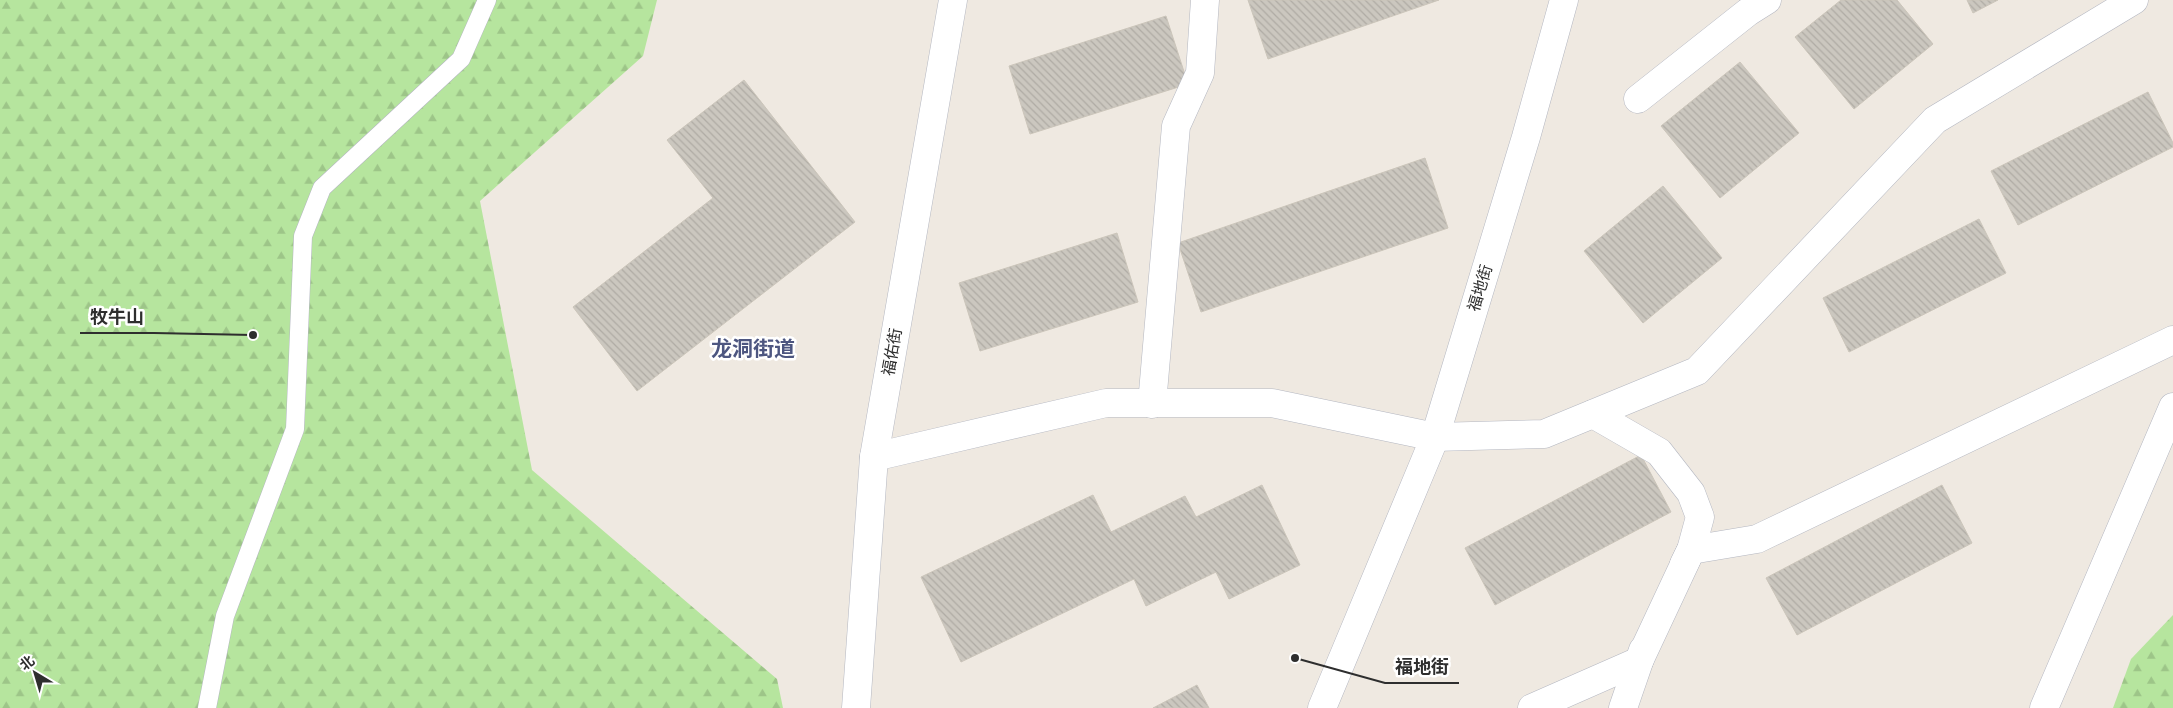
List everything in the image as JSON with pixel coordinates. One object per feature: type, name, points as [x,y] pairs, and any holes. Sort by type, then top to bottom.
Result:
[{"type":"street","name":"福佑街","points":[[856,708],[874,457],[953,0]]},
{"type":"street","points":[[1152,404],[1176,126],[1200,73],[1205,0]]},
{"type":"street","name":"福地街","points":[[1322,708],[1435,436],[1526,137],[1564,0]]},
{"type":"street","points":[[1638,99],[1748,12],[1767,0]]},
{"type":"street","points":[[874,457],[1106,403],[1272,403],[1435,436],[1544,434],[1697,371],[1935,120],[2134,0]]},
{"type":"street","points":[[1691,550],[1756,539],[2173,340]]},
{"type":"street","points":[[2044,708],[2173,407]]},
{"type":"street","points":[[1593,414],[1659,452],[1691,493],[1700,517],[1691,550],[1646,641],[1623,708]]},
{"type":"street","points":[[1532,708],[1639,661]]},
{"type":"lane","points":[[207,708],[226,616],[295,429],[303,236],[322,188],[461,60],[487,0]]},
{"type":"green space","points":[[0,0],[657,0],[643,56],[480,201],[532,470],[777,679],[783,708],[0,708]]},
{"type":"green space","points":[[2173,615],[2173,708],[2113,708],[2131,659]]},
{"type":"building","points":[[1248,0],[1439,0],[1268,59]]},
{"type":"building","points":[[1841,0],[1897,0],[1933,44],[1854,109],[1795,37]]},
{"type":"building","points":[[1967,0],[1998,0],[1973,13]]},
{"type":"building","points":[[1166,16],[1188,84],[1030,134],[1009,66]]},
{"type":"building","points":[[1740,62],[1799,133],[1720,198],[1661,126]]},
{"type":"building","points":[[744,80],[855,222],[637,391],[573,307],[713,198],[667,140]]},
{"type":"building","points":[[2148,92],[2173,143],[2173,147],[2018,225],[1991,171]]},
{"type":"building","points":[[1425,158],[1448,228],[1201,312],[1178,243]]},
{"type":"building","points":[[1663,186],[1722,258],[1643,323],[1584,251]]},
{"type":"building","points":[[1979,219],[2006,273],[1849,352],[1823,298]]},
{"type":"building","points":[[1117,233],[1138,302],[980,351],[959,283]]},
{"type":"building","points":[[1641,455],[1671,512],[1495,605],[1465,548]]},
{"type":"building","points":[[1262,485],[1300,565],[1229,599],[1216,572],[1146,606],[1134,579],[961,662],[921,577],[1093,495],[1111,532],[1185,496],[1196,517]]},
{"type":"building","points":[[1942,485],[1972,543],[1797,635],[1766,578]]},
{"type":"building","points":[[1197,685],[1209,708],[1153,708]]},
{"type":"place","name":"牧牛山","points":[[253,335]]},
{"type":"place","name":"福地街","points":[[1295,658]]},
{"type":"district","name":"龙洞街道","points":[[753,348]]}]
